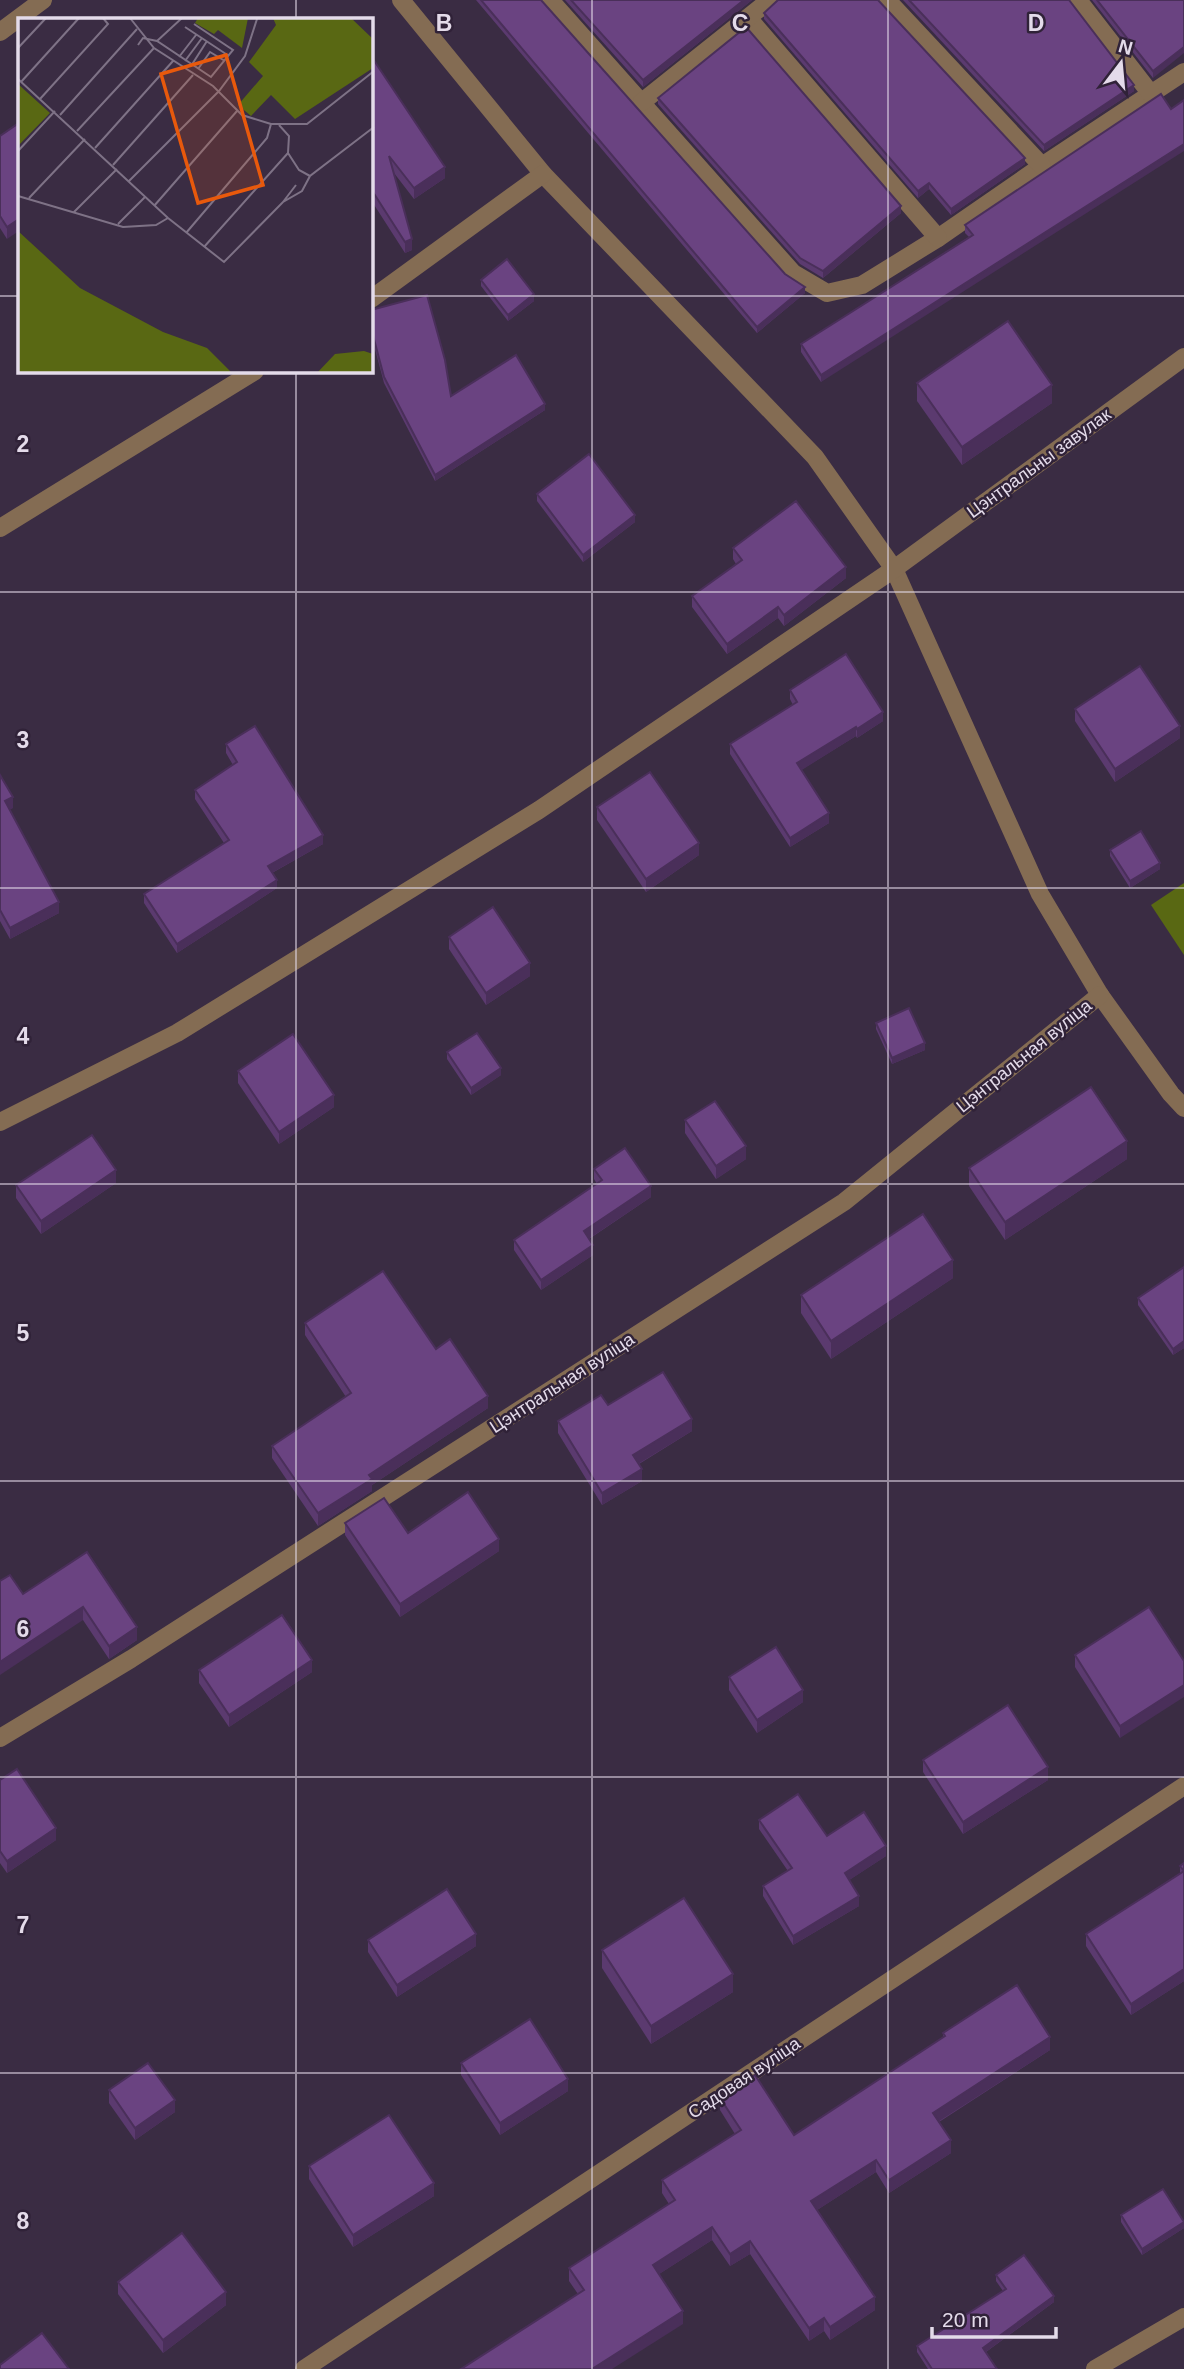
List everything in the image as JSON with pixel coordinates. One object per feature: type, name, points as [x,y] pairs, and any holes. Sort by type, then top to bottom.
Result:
[{"type":"street","points":[[19,18],[43,0]]},
{"type":"street","points":[[401,0],[543,174],[815,457],[894,569],[1040,894],[1101,995],[1171,1094],[1184,1108]]},
{"type":"street","points":[[642,102],[770,0]]},
{"type":"street","points":[[887,0],[1042,166]]},
{"type":"street","points":[[1078,0],[1151,94]]},
{"type":"street","points":[[558,3],[793,273],[827,293],[862,285],[938,238],[1184,72]]},
{"type":"street","points":[[0,32],[18,19]]},
{"type":"street","points":[[749,19],[938,238]]},
{"type":"street","points":[[373,298],[543,174]]},
{"type":"street","name":"Цэнтральны завулак","points":[[0,1122],[177,1033],[539,810],[894,569],[1184,357]]},
{"type":"street","points":[[0,528],[252,373]]},
{"type":"street","name":"Цэнтральная вуліца","points":[[0,1738],[142,1651],[844,1202],[1101,995]]},
{"type":"street","name":"Садовая вуліца","points":[[304,2369],[1184,1786]]},
{"type":"street","points":[[1095,2369],[1184,2317]]},
{"type":"green space","points":[[1184,883],[1184,955],[1151,905]]},
{"type":"building","points":[[481,0],[541,0],[785,274],[805,287],[757,327]]},
{"type":"building","points":[[571,0],[744,0],[643,80]]},
{"type":"building","points":[[778,0],[878,0],[1025,158],[951,209],[929,183],[918,191],[764,13]]},
{"type":"building","points":[[909,0],[1069,0],[1134,85],[1044,145]]},
{"type":"building","points":[[1097,0],[1184,0],[1184,47],[1153,71]]},
{"type":"building","points":[[746,27],[901,206],[823,271],[800,258],[658,98]]},
{"type":"building","points":[[373,59],[445,167],[414,188],[389,156],[412,239],[405,242],[373,192]]},
{"type":"building","points":[[1161,94],[1171,109],[1184,100],[1184,144],[821,375],[801,344],[973,235],[965,225]]},
{"type":"building","points":[[18,124],[18,220],[7,227],[0,216],[0,136]]},
{"type":"building","points":[[507,259],[534,294],[508,315],[481,280]]},
{"type":"building","points":[[427,295],[445,360],[451,396],[516,355],[545,404],[435,475],[384,377],[373,336],[373,309]]},
{"type":"building","points":[[1008,321],[1052,385],[962,447],[917,383]]},
{"type":"building","points":[[589,454],[635,515],[583,555],[537,494]]},
{"type":"building","points":[[796,501],[846,567],[784,615],[778,607],[727,644],[692,596],[742,560],[733,548]]},
{"type":"building","points":[[846,654],[883,712],[797,763],[829,813],[790,838],[730,744],[797,702],[790,690]]},
{"type":"building","points":[[1140,666],[1180,726],[1115,769],[1075,709]]},
{"type":"building","points":[[255,726],[323,835],[268,866],[277,880],[177,944],[144,894],[229,840],[195,790],[237,762],[226,744]]},
{"type":"building","points":[[650,772],[699,843],[646,879],[597,807]]},
{"type":"building","points":[[0,775],[13,797],[5,801],[59,902],[10,928],[0,910]]},
{"type":"building","points":[[1141,831],[1160,863],[1130,881],[1110,850]]},
{"type":"building","points":[[493,907],[530,963],[486,993],[449,937]]},
{"type":"building","points":[[909,1008],[925,1043],[892,1058],[876,1023]]},
{"type":"building","points":[[477,1033],[501,1068],[471,1088],[447,1052]]},
{"type":"building","points":[[293,1034],[334,1095],[279,1132],[238,1071]]},
{"type":"building","points":[[1091,1087],[1127,1141],[1005,1222],[969,1168]]},
{"type":"building","points":[[715,1101],[746,1146],[716,1166],[685,1120]]},
{"type":"building","points":[[92,1135],[116,1170],[41,1221],[16,1185]]},
{"type":"building","points":[[625,1148],[651,1186],[584,1231],[593,1245],[541,1280],[514,1240],[602,1180],[594,1169]]},
{"type":"building","points":[[923,1214],[953,1260],[831,1341],[801,1295]]},
{"type":"building","points":[[1184,1267],[1184,1341],[1173,1349],[1138,1298]]},
{"type":"building","points":[[383,1271],[436,1349],[450,1339],[488,1396],[369,1475],[372,1479],[318,1513],[272,1446],[351,1393],[305,1323]]},
{"type":"building","points":[[663,1372],[692,1419],[633,1455],[642,1469],[602,1493],[558,1421],[601,1395],[608,1405]]},
{"type":"building","points":[[468,1492],[499,1539],[400,1604],[345,1523],[384,1498],[408,1533]]},
{"type":"building","points":[[87,1552],[137,1627],[109,1646],[83,1607],[0,1662],[0,1581],[10,1575],[23,1594]]},
{"type":"building","points":[[1149,1607],[1184,1661],[1184,1685],[1120,1726],[1075,1655]]},
{"type":"building","points":[[282,1615],[312,1660],[229,1715],[199,1670]]},
{"type":"building","points":[[776,1647],[803,1690],[757,1720],[729,1677]]},
{"type":"building","points":[[1008,1705],[1048,1767],[963,1822],[923,1760]]},
{"type":"building","points":[[17,1769],[56,1828],[7,1861],[0,1851],[0,1780]]},
{"type":"building","points":[[798,1794],[827,1836],[864,1812],[886,1846],[845,1873],[859,1896],[793,1936],[763,1886],[792,1868],[759,1820]]},
{"type":"building","points":[[1184,1871],[1184,1969],[1131,2004],[1086,1934]]},
{"type":"building","points":[[447,1889],[476,1934],[397,1985],[368,1940]]},
{"type":"building","points":[[684,1898],[733,1974],[651,2026],[602,1950]]},
{"type":"building","points":[[1017,1985],[1050,2037],[933,2113],[951,2140],[889,2180],[876,2160],[811,2201],[875,2297],[830,2327],[824,2318],[809,2328],[750,2241],[730,2254],[712,2227],[653,2265],[683,2311],[592,2369],[461,2369],[584,2290],[569,2268],[675,2200],[662,2180],[741,2130],[720,2098],[755,2075],[794,2135],[945,2036],[943,2033]]},
{"type":"building","points":[[530,2019],[568,2079],[500,2123],[461,2063]]},
{"type":"building","points":[[148,2063],[175,2100],[135,2128],[109,2090]]},
{"type":"building","points":[[389,2115],[434,2183],[353,2235],[309,2166]]},
{"type":"building","points":[[1163,2189],[1184,2222],[1142,2249],[1121,2215]]},
{"type":"building","points":[[182,2233],[226,2292],[163,2340],[118,2282]]},
{"type":"building","points":[[1024,2255],[1054,2296],[983,2348],[997,2369],[932,2369],[917,2346],[1006,2289],[996,2275]]},
{"type":"building","points":[[42,2333],[69,2369],[0,2369],[0,2365]]}]
